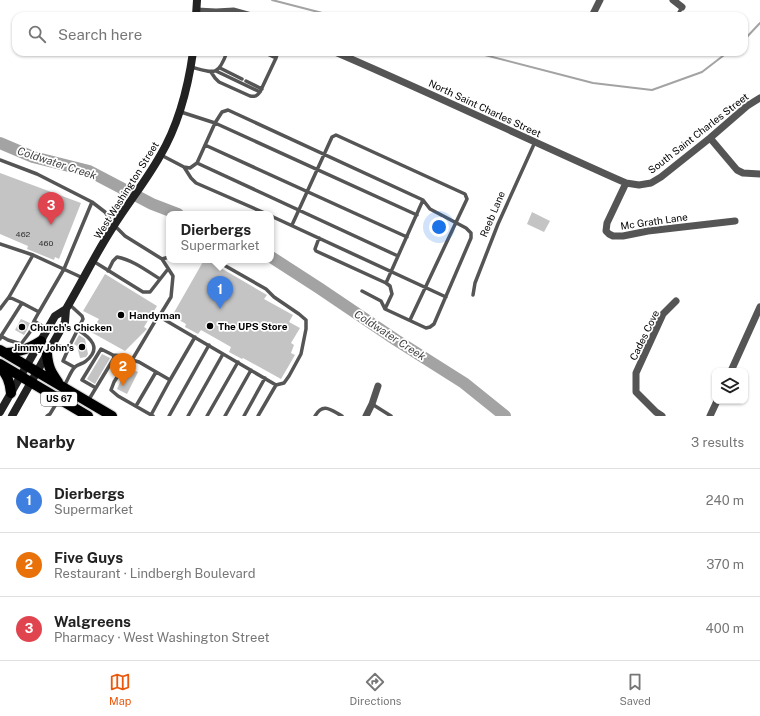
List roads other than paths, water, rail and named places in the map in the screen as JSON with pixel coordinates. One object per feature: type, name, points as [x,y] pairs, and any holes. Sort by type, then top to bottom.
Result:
[{"type":"main road","name":"West Washington Street","points":[[12,416],[65,322],[68,306],[83,278],[114,225],[161,155],[185,96],[192,56]]},
{"type":"main road","name":"West Washington Street","points":[[1,409],[55,316],[68,306]]},
{"type":"main road","points":[[2,352],[16,352],[24,350],[41,341]]},
{"type":"main road","name":"US 67","points":[[2,352],[112,416]]},
{"type":"main road","points":[[47,354],[50,370],[62,386]]},
{"type":"main road","points":[[0,365],[9,379],[11,393]]},
{"type":"main road","name":"US 67","points":[[0,365],[88,416]]},
{"type":"street","points":[[594,12],[600,0]]},
{"type":"street","points":[[673,0],[682,7]]},
{"type":"street","points":[[197,7],[216,12],[234,10],[240,12]]},
{"type":"street","name":"North Saint Charles Street","points":[[344,56],[626,183]]},
{"type":"street","name":"South Saint Charles Street","points":[[626,183],[639,185],[651,183],[661,177],[747,106],[760,98]]},
{"type":"street","points":[[710,138],[738,170],[743,173],[758,174]]},
{"type":"street","name":"Mc Grath Lane","points":[[626,183],[607,223],[606,231],[613,236],[623,236],[648,231],[735,221]]},
{"type":"street","name":"Cades Cove","points":[[662,416],[636,392],[636,373],[663,314],[676,301]]},
{"type":"street","points":[[732,368],[760,307]]},
{"type":"street","points":[[366,416],[378,386]]},
{"type":"street","points":[[710,416],[716,404]]},
{"type":"lane","points":[[679,12],[682,7]]},
{"type":"lane","points":[[214,72],[220,68],[226,56]]},
{"type":"lane","points":[[214,72],[215,78],[219,82],[254,97],[261,90],[276,58],[272,56]]},
{"type":"lane","points":[[191,67],[214,72],[261,90]]},
{"type":"lane","points":[[220,68],[242,79]]},
{"type":"lane","points":[[246,81],[261,90]]},
{"type":"lane","points":[[161,155],[184,167],[190,168],[196,163],[215,123],[222,112],[228,110],[423,200],[430,209],[456,222],[471,233],[471,238],[446,297],[434,324],[430,327],[426,328],[385,309],[381,302],[362,291]]},
{"type":"lane","points":[[180,111],[215,123],[417,215]]},
{"type":"lane","points":[[292,225],[332,137],[336,135],[465,194],[467,198],[410,320]]},
{"type":"lane","name":"Reeb Lane","points":[[473,295],[475,283],[498,224],[535,142]]},
{"type":"lane","points":[[205,145],[407,237]]},
{"type":"lane","points":[[0,160],[37,174],[92,202],[105,212],[114,225],[125,236],[162,259],[173,276],[171,297],[130,361],[126,363],[114,382],[111,390],[118,396],[152,416],[170,380],[195,337]]},
{"type":"lane","points":[[196,163],[398,256]]},
{"type":"lane","points":[[184,167],[196,183],[260,211]]},
{"type":"lane","points":[[386,283],[423,200]]},
{"type":"lane","points":[[22,303],[1,337],[21,344],[30,332],[34,321],[64,269],[92,202]]},
{"type":"lane","points":[[274,217],[446,297]]},
{"type":"lane","points":[[319,238],[315,249],[316,251],[390,286],[392,294],[385,309]]},
{"type":"lane","points":[[0,244],[33,256],[83,278]]},
{"type":"lane","points":[[0,309],[33,256]]},
{"type":"lane","points":[[108,270],[113,261],[118,257],[137,265],[160,279]]},
{"type":"lane","points":[[162,259],[166,258]]},
{"type":"lane","points":[[93,262],[143,292],[150,292],[168,268]]},
{"type":"lane","points":[[221,263],[266,289],[274,297],[306,320],[306,329],[301,354],[284,383],[276,385],[258,416]]},
{"type":"lane","points":[[8,297],[39,312]]},
{"type":"lane","points":[[68,306],[82,316],[83,319],[63,361],[74,367]]},
{"type":"lane","points":[[160,316],[276,385]]},
{"type":"lane","points":[[34,321],[48,329]]},
{"type":"lane","points":[[62,386],[74,367],[84,363],[93,353],[94,348],[90,338],[78,330]]},
{"type":"lane","points":[[53,343],[68,349]]},
{"type":"lane","points":[[169,416],[209,346]]},
{"type":"lane","points":[[96,388],[82,380],[100,349],[113,355],[127,358],[130,361],[139,362],[170,380]]},
{"type":"lane","points":[[188,416],[223,354]]},
{"type":"lane","points":[[88,402],[114,358],[113,355]]},
{"type":"lane","points":[[207,416],[238,362]]},
{"type":"lane","points":[[225,416],[251,370]]},
{"type":"lane","points":[[136,406],[156,372]]},
{"type":"lane","points":[[244,416],[266,378]]},
{"type":"lane","points":[[47,416],[50,414],[59,399]]},
{"type":"lane","points":[[372,404],[391,416]]},
{"type":"lane","points":[[315,416],[319,410],[324,408],[329,408],[342,416]]},
{"type":"waterway","points":[[272,0],[318,12]]},
{"type":"waterway","points":[[748,36],[760,23]]},
{"type":"waterway","points":[[488,56],[593,83],[652,90],[702,72],[723,56]]},
{"type":"waterway","name":"Coldwater Creek","points":[[0,143],[33,157],[89,171],[152,204],[170,211]]},
{"type":"waterway","name":"Coldwater Creek","points":[[274,259],[464,383],[505,416]]},
{"type":"place","name":"Walgreens","points":[[51,225]]},
{"type":"place","name":"Dierbergs","points":[[220,309]]},
{"type":"place","name":"Handyman","points":[[121,315]]},
{"type":"place","name":"The UPS Store","points":[[210,326]]},
{"type":"place","name":"Church's Chicken","points":[[22,327]]},
{"type":"place","name":"Jimmy John's","points":[[82,347]]},
{"type":"place","name":"Five Guys","points":[[123,386]]}]
